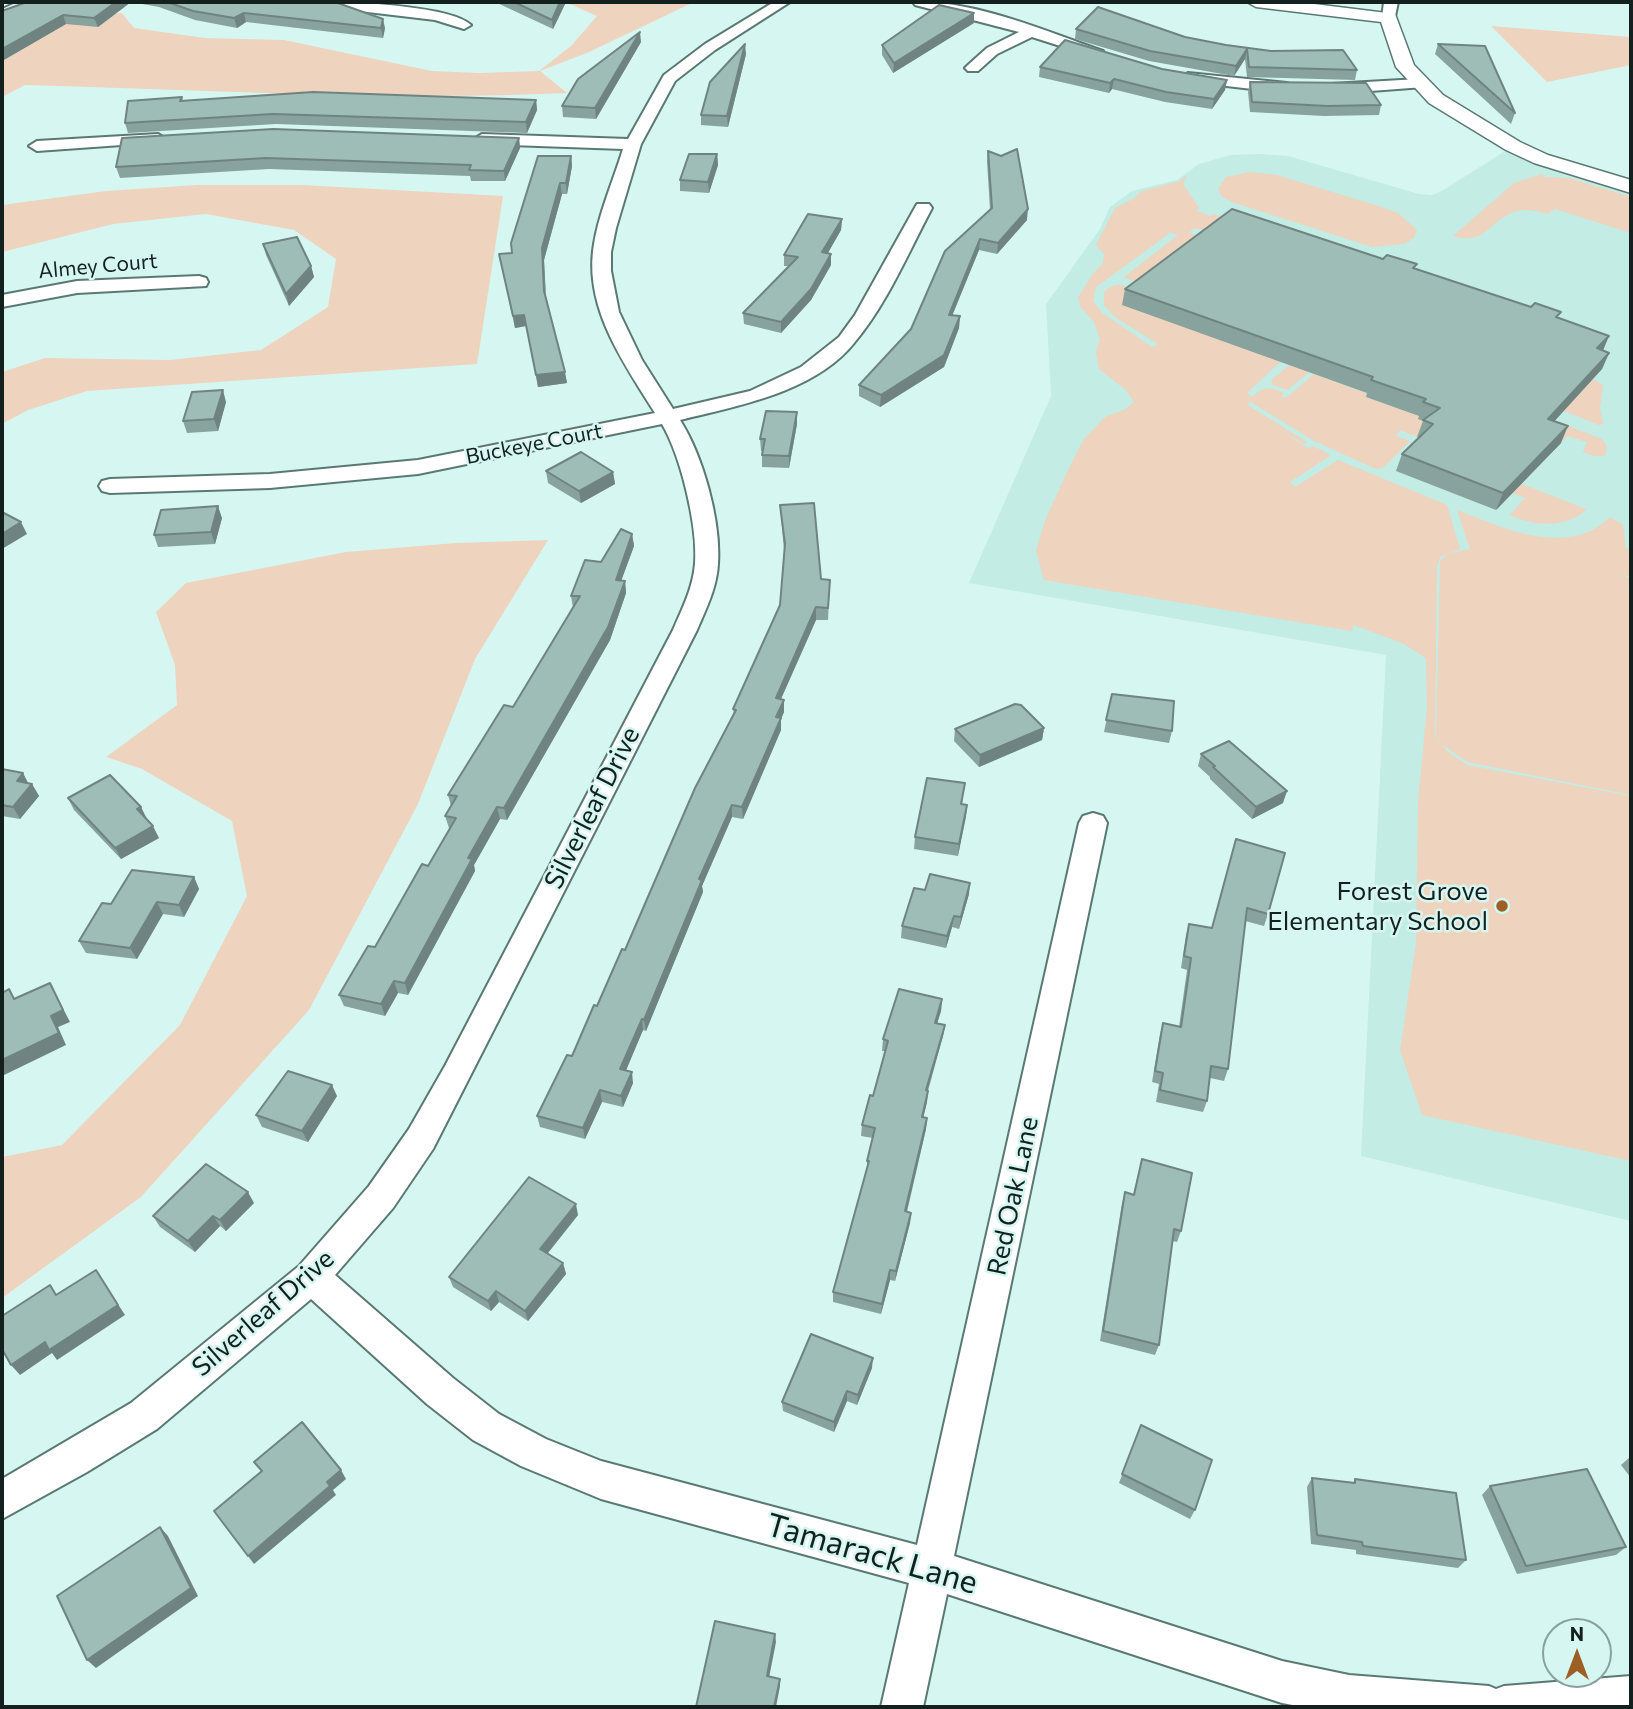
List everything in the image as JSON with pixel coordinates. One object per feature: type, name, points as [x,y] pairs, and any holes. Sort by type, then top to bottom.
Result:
[{"type":"street","points":[[317,2],[437,16],[464,25]]},
{"type":"street","name":"Silverleaf Drive","points":[[2,1500],[144,1416],[311,1277],[381,1197],[421,1139],[462,1063],[685,630],[702,590],[707,563],[702,505],[677,432],[618,334],[609,312],[601,271],[607,228],[633,144],[670,78],[710,47],[783,2]]},
{"type":"street","points":[[920,2],[1032,32],[1111,59]]},
{"type":"street","points":[[1256,2],[1390,10],[1398,51],[1405,67],[1436,99],[1513,146],[1560,166],[1631,187]]},
{"type":"street","points":[[973,68],[992,51],[1032,32]]},
{"type":"street","points":[[1170,74],[1214,82],[1312,88],[1419,84]]},
{"type":"street","points":[[37,146],[170,138]]},
{"type":"street","points":[[470,138],[633,144]]},
{"type":"street","name":"Buckeye Court","points":[[110,486],[270,481],[418,467],[666,417],[757,395],[792,380],[822,362],[846,341],[923,208]]},
{"type":"street","name":"Almey Court","points":[[2,301],[102,285],[199,282]]},
{"type":"street","name":"Red Oak Lane","points":[[902,1707],[1093,823]]},
{"type":"street","name":"Tamarack Lane","points":[[311,1277],[440,1391],[486,1427],[534,1453],[601,1480],[932,1569],[1282,1682],[1349,1696],[1489,1707]]},
{"type":"street","points":[[1504,1707],[1631,1697]]},
{"type":"shaded area","points":[[565,2],[694,2],[589,52],[540,71],[567,93],[431,96],[25,85],[2,97],[2,55],[57,19],[122,13],[134,28],[205,38],[284,40],[432,71],[539,71],[571,46],[597,16]]},
{"type":"shaded area","points":[[1491,26],[1631,37],[1631,65],[1547,82]]},
{"type":"shaded area","name":"Forest Grove Elementary School","points":[[1513,146],[1570,169],[1631,187],[1631,1221],[1361,1156],[1386,655],[969,583],[1051,396],[1046,304],[1100,229],[1110,207],[1132,191],[1177,180],[1199,164],[1231,155],[1288,156],[1419,194],[1432,195]]},
{"type":"shaded area","points":[[1250,172],[1277,175],[1381,207],[1398,213],[1417,230],[1414,238],[1404,244],[1372,247],[1232,202],[1221,196],[1218,189],[1226,177]]},
{"type":"shaded area","points":[[1542,174],[1545,177],[1569,178],[1631,197],[1631,233],[1555,209],[1548,214],[1531,210],[1518,211],[1505,216],[1473,238],[1453,236],[1514,183]]},
{"type":"shaded area","points":[[1187,175],[1183,184],[1199,208],[1197,211],[1211,216],[1214,214],[1382,270],[1194,228],[1189,233],[1210,239],[1146,287],[1124,277],[1178,235],[1160,229],[1170,233],[1096,287],[1093,301],[1101,312],[1152,347],[1158,344],[1115,317],[1104,305],[1104,292],[1108,288],[1121,285],[1140,291],[1123,305],[1281,361],[1247,393],[1252,397],[1271,388],[1284,393],[1281,396],[1286,398],[1314,374],[1368,394],[1366,397],[1420,416],[1432,424],[1418,437],[1400,430],[1396,436],[1410,441],[1383,468],[1376,469],[1314,441],[1251,402],[1246,404],[1307,442],[1304,444],[1276,427],[1308,448],[1313,446],[1331,455],[1290,482],[1295,487],[1338,460],[1447,505],[1460,549],[1440,557],[1437,567],[1435,734],[1447,751],[1467,765],[1631,796],[1631,1161],[1422,1115],[1400,1050],[1416,944],[1418,802],[1427,707],[1426,658],[1402,643],[1353,625],[1352,631],[1044,580],[1036,550],[1046,518],[1070,466],[1084,439],[1105,417],[1126,409],[1134,402],[1126,390],[1099,369],[1096,352],[1100,339],[1094,322],[1081,308],[1078,298],[1103,263],[1104,254],[1096,245],[1115,208],[1142,191],[1180,181]]},
{"type":"shaded area","points":[[197,185],[302,185],[503,196],[477,364],[87,391],[28,410],[2,424],[2,372],[45,358],[170,360],[261,350],[328,307],[336,259],[294,230],[206,214],[113,224],[2,252],[2,205],[106,191]]},
{"type":"shaded area","points":[[1290,365],[1310,372],[1287,390],[1273,385],[1271,380]]},
{"type":"shaded area","points":[[1593,379],[1603,385],[1600,408],[1603,424],[1599,425],[1564,411]]},
{"type":"shaded area","points":[[1555,421],[1602,439],[1607,447],[1605,456],[1583,452],[1587,442],[1567,436],[1561,443],[1541,436]]},
{"type":"shaded area","points":[[1413,455],[1504,477],[1586,509],[1560,523],[1528,522],[1510,515],[1525,498]]},
{"type":"shaded area","points":[[1457,510],[1521,533],[1555,538],[1572,537],[1591,531],[1610,517],[1623,525],[1626,548],[1631,549],[1631,577],[1621,574],[1631,579],[1631,795],[1467,762],[1443,745],[1436,734],[1440,561],[1448,554],[1470,549]]},
{"type":"shaded area","points":[[548,540],[475,659],[418,804],[309,1010],[141,1197],[2,1298],[2,1157],[62,1145],[180,1025],[247,896],[232,821],[142,769],[106,757],[177,705],[175,665],[156,612],[186,583],[346,552],[456,543]]},
{"type":"building","points":[[27,2],[116,2],[94,18],[63,15],[2,49],[2,11]]},
{"type":"building","points":[[167,2],[335,2],[383,19],[381,28],[244,13],[234,18],[193,11]]},
{"type":"building","points":[[514,2],[560,2],[552,20]]},
{"type":"building","points":[[939,5],[974,13],[894,63],[882,45]]},
{"type":"building","points":[[1098,7],[1185,37],[1226,45],[1271,51],[1343,50],[1357,70],[1249,67],[1247,49],[1236,66],[1150,51],[1076,29]]},
{"type":"building","points":[[640,32],[595,108],[562,106],[578,79]]},
{"type":"building","points":[[1065,40],[1162,69],[1227,80],[1214,99],[1166,92],[1114,79],[1110,83],[1040,67]]},
{"type":"building","points":[[745,44],[727,116],[701,115],[710,82]]},
{"type":"building","points":[[1438,44],[1485,46],[1515,113]]},
{"type":"building","points":[[1250,82],[1366,83],[1381,105],[1327,106],[1252,102]]},
{"type":"building","points":[[313,92],[536,100],[526,122],[273,114],[125,123],[128,101],[182,97],[180,101]]},
{"type":"building","points":[[273,129],[519,138],[504,171],[469,170],[471,165],[266,158],[116,167],[122,138]]},
{"type":"building","points":[[1017,149],[1028,209],[998,243],[980,239],[949,315],[960,316],[944,355],[881,395],[859,385],[911,329],[945,251],[992,208],[988,151],[1001,156]]},
{"type":"building","points":[[689,154],[717,154],[708,182],[680,180]]},
{"type":"building","points":[[538,156],[571,156],[566,183],[560,183],[542,248],[544,291],[565,372],[536,375],[524,315],[513,316],[499,254],[512,253],[511,243]]},
{"type":"building","points":[[1232,209],[1383,259],[1387,255],[1417,264],[1413,268],[1531,307],[1535,303],[1561,312],[1556,317],[1609,336],[1597,348],[1609,353],[1548,419],[1568,426],[1503,493],[1402,454],[1433,424],[1423,420],[1440,408],[1423,402],[1426,399],[1371,380],[1373,377],[1125,289]]},
{"type":"building","points":[[808,214],[842,219],[822,252],[831,254],[811,289],[781,322],[743,313],[798,257],[784,255]]},
{"type":"building","points":[[297,237],[311,266],[286,294],[263,244]]},
{"type":"building","points":[[223,390],[214,419],[183,421],[192,392]]},
{"type":"building","points":[[766,411],[797,412],[789,456],[762,455],[765,439],[760,439]]},
{"type":"building","points":[[581,452],[613,472],[579,491],[546,471]]},
{"type":"building","points":[[814,503],[821,579],[830,580],[828,608],[816,607],[776,698],[784,700],[776,717],[781,718],[742,807],[732,805],[699,879],[702,880],[644,1020],[642,1019],[620,1069],[632,1072],[621,1096],[600,1090],[583,1128],[537,1116],[567,1055],[572,1056],[622,949],[625,950],[695,788],[736,710],[733,709],[780,605],[785,544],[780,505]]},
{"type":"building","points":[[218,506],[211,532],[154,535],[161,510]]},
{"type":"building","points":[[2,512],[21,522],[2,534]]},
{"type":"building","points":[[621,529],[632,534],[616,580],[625,581],[608,627],[504,808],[497,807],[405,983],[394,981],[381,1004],[339,995],[368,946],[375,947],[422,864],[428,866],[456,818],[445,816],[457,796],[448,795],[504,705],[513,707],[580,596],[571,596],[585,560],[601,562]]},
{"type":"building","points":[[1112,694],[1174,701],[1172,731],[1106,720]]},
{"type":"building","points":[[1015,704],[1021,705],[1044,728],[980,755],[955,729]]},
{"type":"building","points":[[1229,741],[1287,791],[1256,807],[1201,754]]},
{"type":"building","points":[[2,769],[23,773],[17,781],[32,784],[13,807],[2,805]]},
{"type":"building","points":[[110,775],[141,807],[137,809],[153,826],[115,848],[68,798]]},
{"type":"building","points":[[927,778],[965,783],[961,804],[967,805],[959,844],[915,837]]},
{"type":"building","points":[[1236,839],[1285,853],[1268,914],[1247,908],[1228,1069],[1211,1066],[1207,1101],[1160,1090],[1163,1073],[1155,1071],[1163,1023],[1181,1027],[1191,958],[1184,956],[1189,924],[1212,928]]},
{"type":"building","points":[[132,870],[194,877],[179,905],[157,902],[130,948],[79,941],[102,903],[111,904]]},
{"type":"building","points":[[930,874],[970,883],[961,917],[954,916],[947,936],[902,926],[914,888],[925,890]]},
{"type":"building","points":[[50,983],[63,1010],[51,1016],[59,1033],[2,1060],[2,993],[9,989],[14,999]]},
{"type":"building","points":[[899,989],[942,999],[935,1023],[945,1025],[926,1090],[928,1091],[922,1117],[927,1118],[905,1211],[911,1213],[896,1271],[890,1270],[882,1304],[833,1292],[869,1161],[875,1128],[862,1125],[888,1041],[883,1039]]},
{"type":"building","points":[[288,1071],[332,1085],[302,1131],[256,1115]]},
{"type":"building","points":[[1142,1159],[1192,1173],[1181,1231],[1174,1229],[1159,1345],[1103,1331],[1125,1192],[1134,1195]]},
{"type":"building","points":[[206,1164],[248,1192],[220,1220],[213,1216],[188,1241],[153,1216]]},
{"type":"building","points":[[529,1177],[576,1204],[540,1249],[563,1263],[525,1311],[496,1291],[488,1301],[449,1277]]},
{"type":"building","points":[[96,1270],[118,1305],[49,1350],[45,1342],[11,1365],[2,1349],[2,1316],[50,1285],[56,1295]]},
{"type":"building","points":[[811,1334],[873,1358],[858,1395],[847,1391],[834,1422],[782,1402]]},
{"type":"building","points":[[302,1422],[341,1470],[327,1482],[330,1486],[248,1556],[214,1511],[262,1471],[254,1462]]},
{"type":"building","points":[[1141,1425],[1212,1460],[1195,1510],[1122,1474]]},
{"type":"building","points":[[1587,1469],[1626,1547],[1526,1566],[1490,1486]]},
{"type":"building","points":[[1312,1478],[1355,1483],[1355,1479],[1456,1493],[1466,1560],[1363,1546],[1362,1542],[1317,1535]]},
{"type":"building","points":[[160,1527],[191,1588],[87,1660],[57,1596]]},
{"type":"building","points":[[715,1621],[775,1634],[767,1676],[780,1679],[774,1707],[696,1707]]},
{"type":"place","name":"Forest Grove Elementary School","points":[[1502,906]]}]
